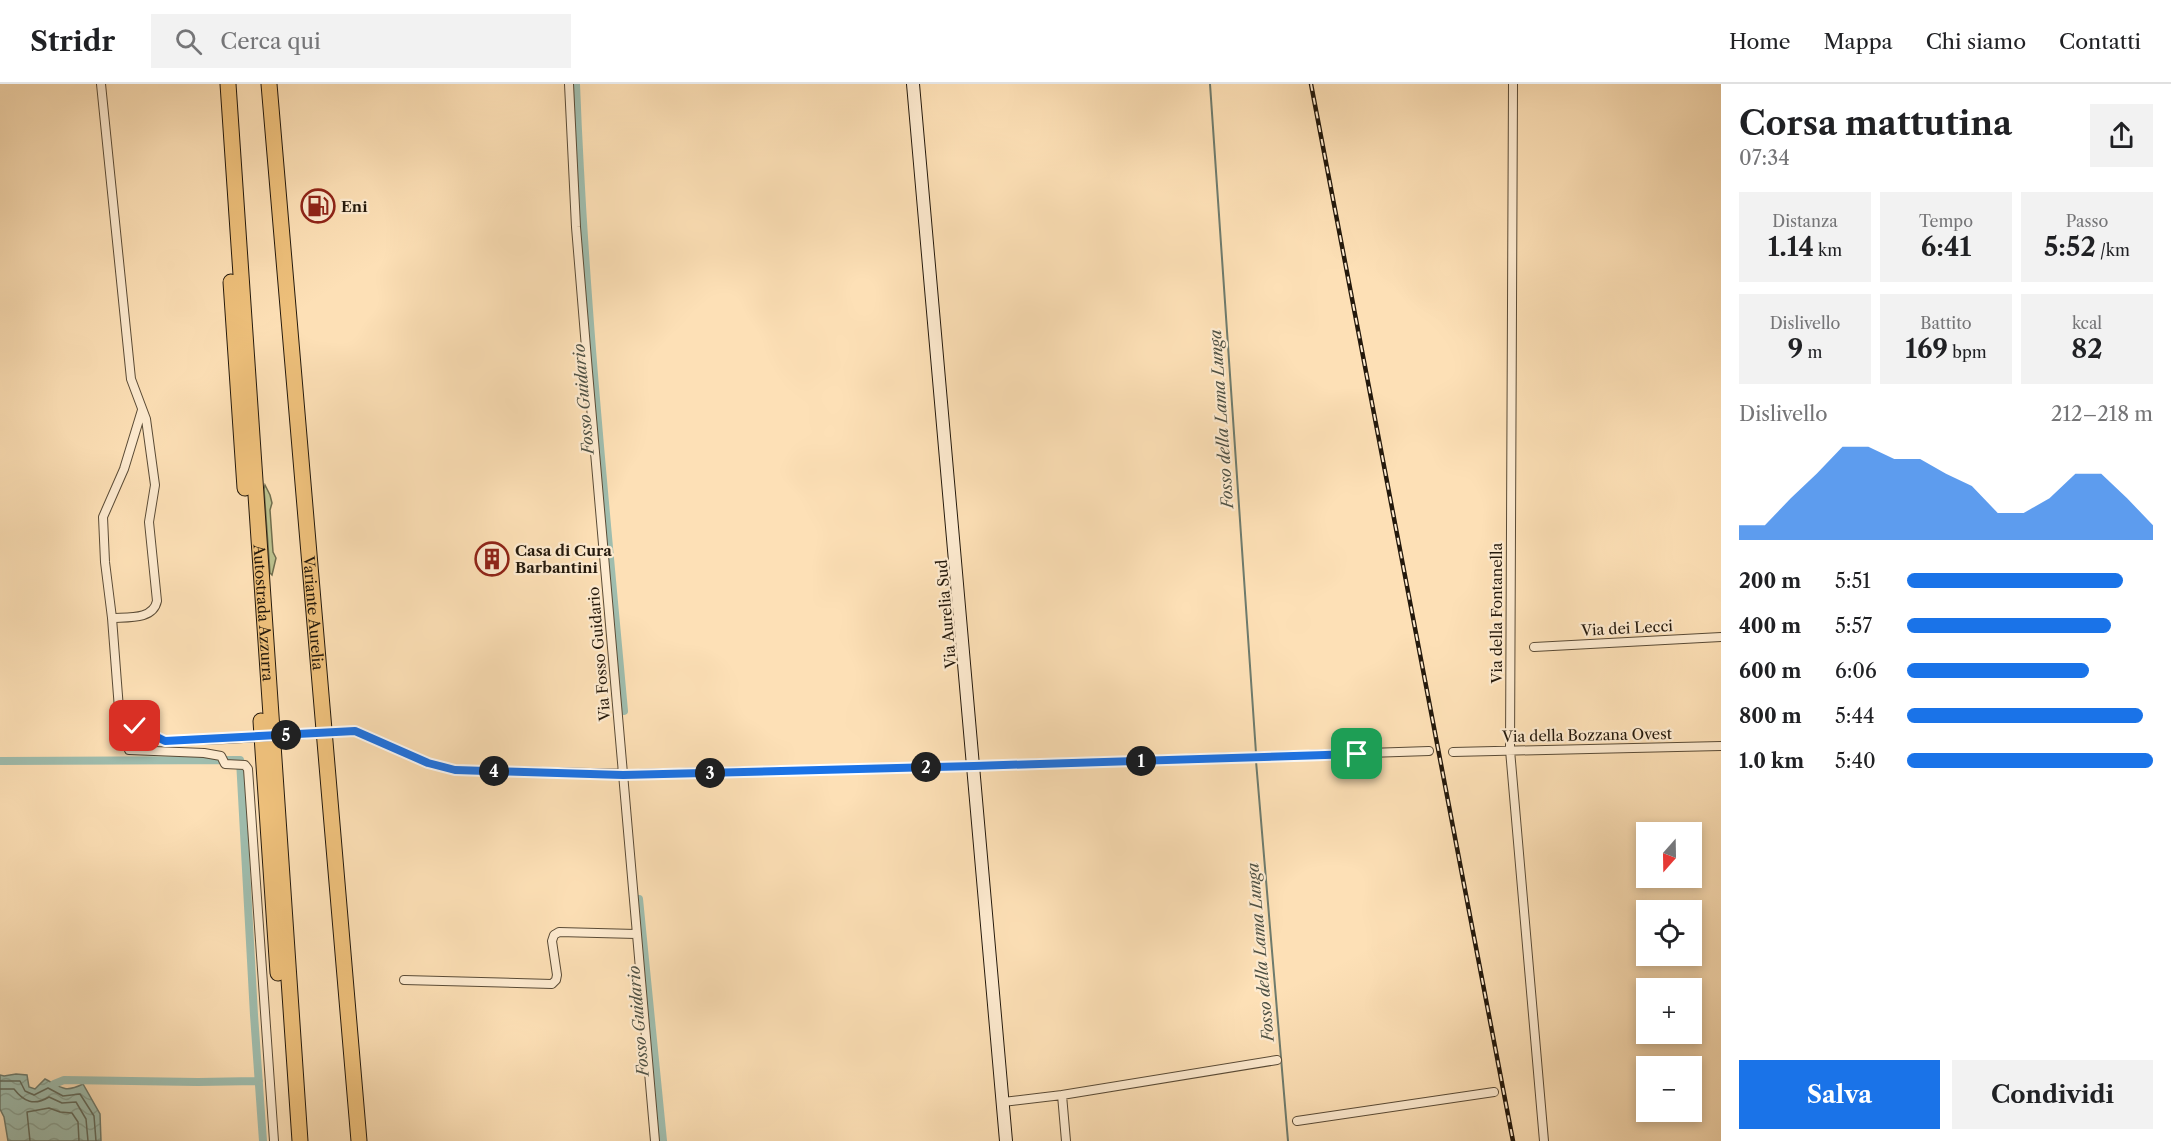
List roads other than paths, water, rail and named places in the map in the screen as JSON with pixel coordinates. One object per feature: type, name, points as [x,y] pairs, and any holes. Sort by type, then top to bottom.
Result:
[{"type":"highway","name":"Autostrada Azzurra","points":[[217,84],[290,1141]]},
{"type":"highway","name":"Autostrada Azzurra","points":[[228,84],[300,1141]]},
{"type":"highway","name":"Variante Aurelia","points":[[261,84],[350,1141]]},
{"type":"highway","name":"Variante Aurelia","points":[[269,84],[359,1141]]},
{"type":"main road","name":"Via Aurelia Sud","points":[[913,84],[1006,1141]]},
{"type":"street","points":[[101,84],[131,379],[146,419],[155,484],[149,522],[158,601],[156,608],[147,615],[112,618]]},
{"type":"street","name":"Via Fosso Guidario","points":[[568,84],[576,227],[655,1141]]},
{"type":"street","name":"Via della Fontanella","points":[[1513,84],[1510,750],[1544,1141]]},
{"type":"street","points":[[142,410],[124,470],[103,517],[105,562],[122,731],[129,750],[204,753],[248,769],[273,1141]]},
{"type":"street","name":"Via dei Lecci","points":[[1534,647],[1721,637]]},
{"type":"street","points":[[119,709],[135,726],[165,741],[355,731],[428,763],[455,770],[623,775],[1429,751]]},
{"type":"street","name":"Via della Bozzana Ovest","points":[[1453,752],[1721,746]]},
{"type":"street","points":[[404,980],[552,984],[557,975],[552,941],[554,935],[559,932],[636,934]]},
{"type":"street","points":[[1003,1102],[1062,1095],[1276,1060]]},
{"type":"street","points":[[1297,1121],[1494,1092]]},
{"type":"street","points":[[1062,1095],[1066,1141]]},
{"type":"water","points":[[0,1075],[27,1075],[29,1087],[35,1089],[45,1079],[68,1089],[83,1084],[100,1114],[101,1141],[8,1141],[4,1117],[0,1109]]},
{"type":"waterway","name":"Fosso Guidario","points":[[576,84],[590,320],[624,711]]},
{"type":"waterway","name":"Fosso della Lama Lunga","points":[[1210,84],[1256,753]]},
{"type":"waterway","points":[[0,761],[240,760],[263,1141]]},
{"type":"waterway","name":"Fosso della Lama Lunga","points":[[1256,761],[1288,1141]]},
{"type":"waterway","name":"Fosso Guidario","points":[[639,899],[663,1141]]},
{"type":"waterway","points":[[54,1084],[64,1080],[259,1081]]},
{"type":"railway","points":[[1311,84],[1513,1141]]},
{"type":"place","name":"Eni","points":[[318,206]]},
{"type":"place","name":"Casa di Cura Barbantini","points":[[492,559]]}]
